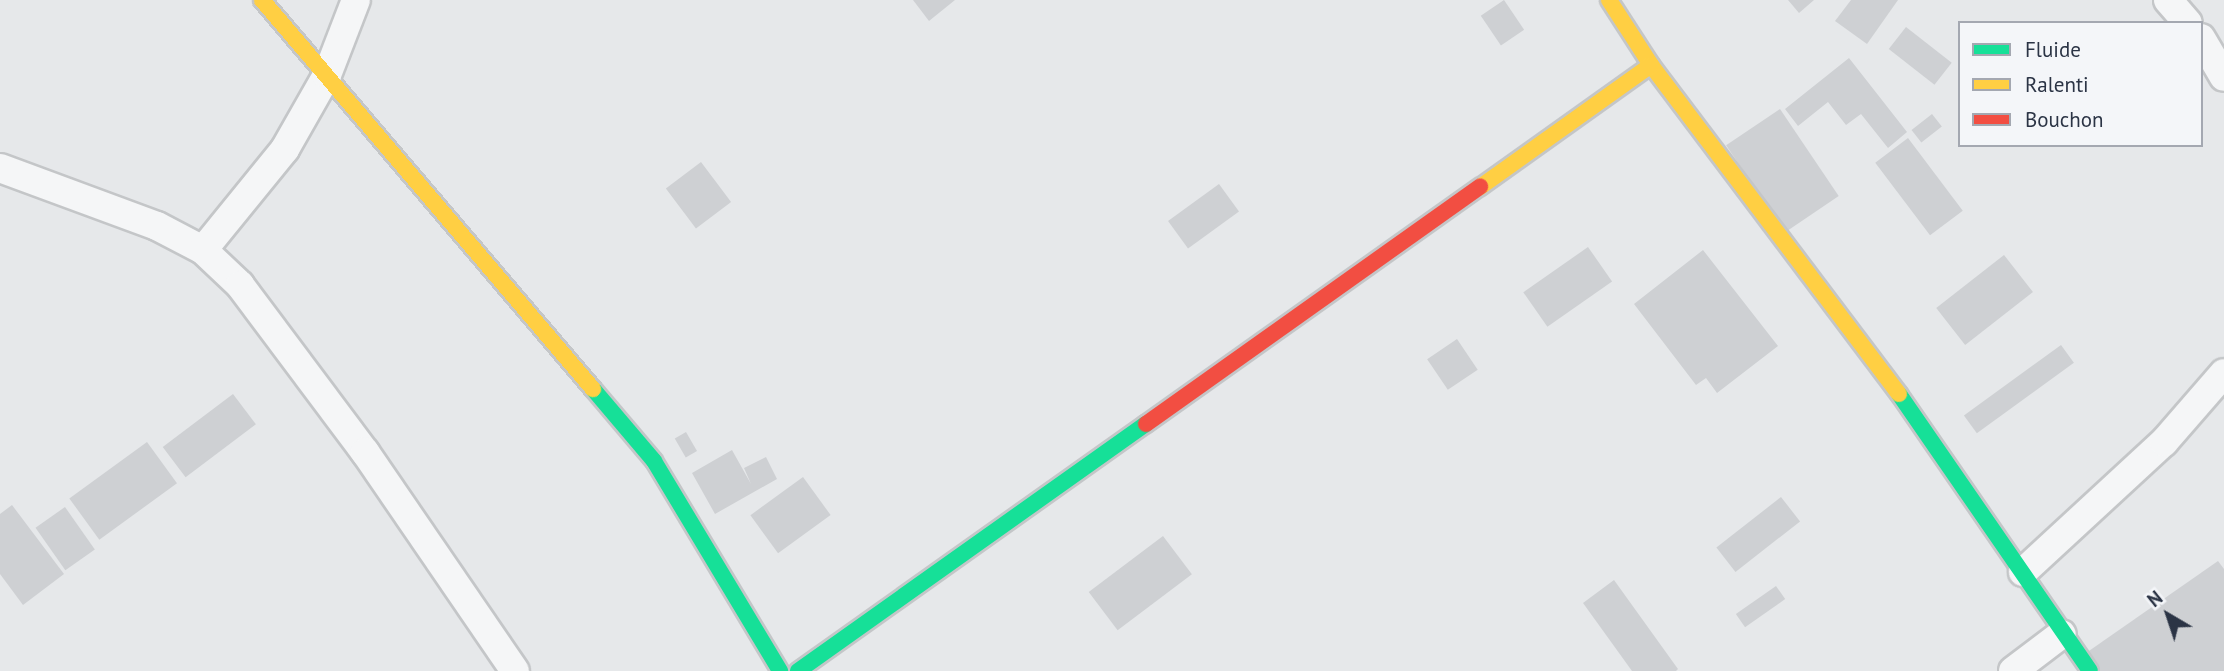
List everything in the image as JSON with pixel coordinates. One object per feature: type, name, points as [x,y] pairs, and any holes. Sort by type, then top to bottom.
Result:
[{"type":"street","points":[[262,0],[654,461],[780,671]]},
{"type":"street","points":[[203,250],[285,149],[327,75],[356,0]]},
{"type":"street","points":[[1609,0],[1651,65],[1880,366],[2090,671]]},
{"type":"street","points":[[2168,0],[2186,21]]},
{"type":"street","points":[[2203,41],[2224,77]]},
{"type":"street","points":[[798,671],[1651,65]]},
{"type":"street","points":[[0,168],[157,226],[203,250],[240,285],[365,452],[515,671]]},
{"type":"street","points":[[2023,572],[2164,442],[2224,373]]},
{"type":"street","points":[[2013,671],[2062,634]]},
{"type":"building","points":[[913,0],[955,0],[929,21]]},
{"type":"building","points":[[1504,0],[1524,30],[1501,46],[1481,16]]},
{"type":"building","points":[[1788,0],[1814,0],[1799,13]]},
{"type":"building","points":[[1851,0],[1898,0],[1867,44],[1835,21]]},
{"type":"building","points":[[1906,27],[1952,63],[1934,85],[1889,49]]},
{"type":"building","points":[[1849,58],[1907,132],[1888,148],[1861,114],[1846,125],[1828,102],[1798,126],[1785,109]]},
{"type":"building","points":[[1780,109],[1839,196],[1785,232],[1726,145]]},
{"type":"building","points":[[1932,114],[1942,127],[1921,143],[1912,130]]},
{"type":"building","points":[[1908,138],[1963,211],[1930,235],[1875,163]]},
{"type":"building","points":[[701,162],[731,202],[696,228],[666,188]]},
{"type":"building","points":[[1219,184],[1239,212],[1188,249],[1168,221]]},
{"type":"building","points":[[1588,247],[1612,281],[1547,327],[1523,292]]},
{"type":"building","points":[[1703,250],[1778,346],[1717,393],[1706,378],[1696,385],[1634,304]]},
{"type":"building","points":[[2004,255],[2033,292],[1965,345],[1936,308]]},
{"type":"building","points":[[1457,339],[1478,370],[1448,390],[1427,359]]},
{"type":"building","points":[[2061,345],[2074,363],[1977,433],[1964,416]]},
{"type":"building","points":[[233,394],[256,424],[186,477],[163,447]]},
{"type":"building","points":[[686,432],[697,451],[686,458],[675,438]]},
{"type":"building","points":[[147,442],[177,483],[99,540],[69,498]]},
{"type":"building","points":[[732,450],[751,484],[744,468],[766,457],[777,479],[715,514],[692,473]]},
{"type":"building","points":[[803,477],[831,515],[778,553],[750,515]]},
{"type":"building","points":[[1781,497],[1800,521],[1735,572],[1716,547]]},
{"type":"building","points":[[12,505],[64,574],[23,605],[0,574],[0,514]]},
{"type":"building","points":[[65,507],[95,550],[65,570],[36,528]]},
{"type":"building","points":[[1163,536],[1192,574],[1118,630],[1089,592]]},
{"type":"building","points":[[2218,561],[2224,569],[2224,671],[2098,671],[2086,653]]},
{"type":"building","points":[[1614,580],[1678,669],[1676,671],[1632,671],[1583,603]]},
{"type":"building","points":[[1776,586],[1785,599],[1745,627],[1736,614]]},
{"type":"traffic: fast","points":[[593,389],[654,461],[780,671]]},
{"type":"traffic: fast","points":[[1899,394],[2090,671]]},
{"type":"traffic: fast","points":[[798,671],[1146,424]]},
{"type":"traffic: slow","points":[[262,0],[593,389]]},
{"type":"traffic: slow","points":[[1609,0],[1651,65],[1899,394]]},
{"type":"traffic: slow","points":[[1480,187],[1651,65]]},
{"type":"traffic: jam","points":[[1146,424],[1480,187]]}]
